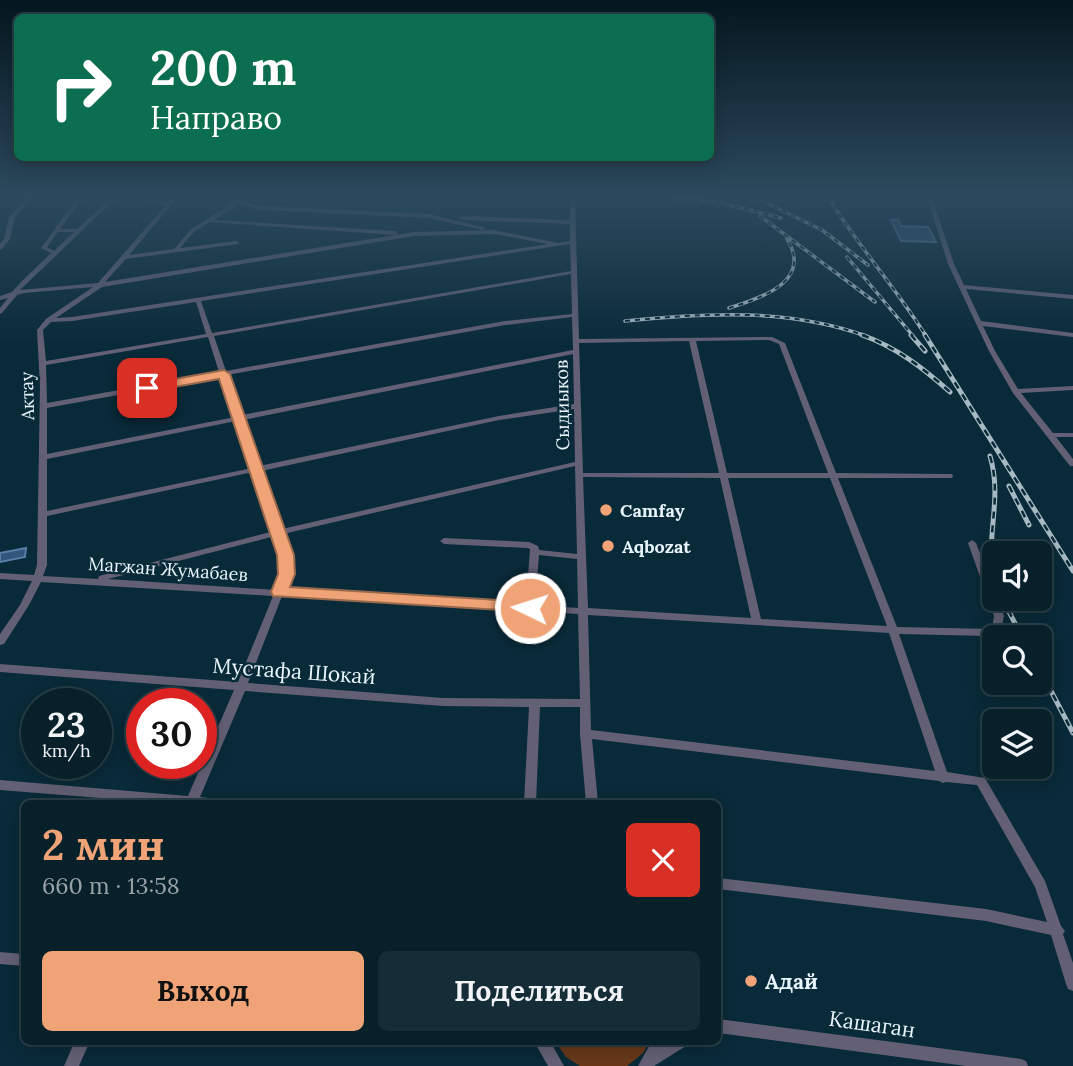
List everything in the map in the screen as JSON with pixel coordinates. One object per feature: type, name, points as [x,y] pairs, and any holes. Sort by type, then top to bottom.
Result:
[{"type":"street","points":[[44,247],[55,253]]},
{"type":"street","points":[[0,312],[13,295],[62,247]]},
{"type":"street","points":[[48,320],[100,285],[134,247]]},
{"type":"street","points":[[176,250],[179,247]]},
{"type":"street","points":[[125,257],[204,247]]},
{"type":"street","points":[[0,298],[100,285],[336,247]]},
{"type":"street","points":[[48,320],[72,319],[538,247]]},
{"type":"street","name":"Сыдиыков","points":[[573,247],[585,611],[586,733],[592,800]]},
{"type":"street","points":[[945,247],[978,323],[1016,391],[1073,464]]},
{"type":"street","points":[[42,364],[574,272]]},
{"type":"street","points":[[961,287],[1073,297]]},
{"type":"street","points":[[193,800],[286,574],[286,555],[198,300]]},
{"type":"street","points":[[44,407],[505,323],[576,315]]},
{"type":"street","name":"Актау","points":[[0,642],[22,610],[39,577],[42,565],[44,407],[40,330],[48,320]]},
{"type":"street","points":[[978,323],[1073,335]]},
{"type":"street","points":[[692,339],[757,622]]},
{"type":"street","points":[[577,341],[777,339],[782,343],[893,630],[943,778]]},
{"type":"street","points":[[44,457],[577,351]]},
{"type":"street","points":[[1016,391],[1073,388]]},
{"type":"street","points":[[43,514],[499,418],[578,406]]},
{"type":"street","points":[[1051,435],[1073,435]]},
{"type":"street","points":[[93,580],[278,533],[579,463]]},
{"type":"street","points":[[579,475],[949,476]]},
{"type":"street","points":[[444,541],[529,545],[536,552],[582,556]]},
{"type":"street","name":"Магжан Жумабаев","points":[[0,576],[893,630],[997,631],[999,616],[972,542]]},
{"type":"street","points":[[530,608],[536,552]]},
{"type":"street","name":"Мустафа Шокай","points":[[0,668],[443,702],[586,703]]},
{"type":"street","points":[[530,800],[535,703]]},
{"type":"street","points":[[586,733],[981,781],[1041,885],[1073,984]]},
{"type":"street","points":[[0,785],[169,800]]},
{"type":"street","points":[[721,884],[986,915],[1058,931]]},
{"type":"street","points":[[0,958],[21,960]]},
{"type":"street","name":"Кашаган","points":[[721,1026],[1021,1066]]},
{"type":"street","points":[[71,1066],[81,1045]]},
{"type":"street","points":[[541,1045],[557,1064]]},
{"type":"street","points":[[647,1064],[659,1045]]},
{"type":"street","points":[[647,1064],[675,1045]]},
{"type":"shaded area","points":[[558,1045],[648,1045],[643,1053],[627,1066],[580,1066],[566,1057]]},
{"type":"building","points":[[26,548],[25,557],[0,562],[0,553]]},
{"type":"railway","points":[[729,308],[769,293],[789,277],[794,266],[790,247]]},
{"type":"railway","points":[[801,247],[875,302]]},
{"type":"railway","points":[[844,247],[868,265]]},
{"type":"railway","points":[[862,247],[926,336]]},
{"type":"railway","points":[[847,257],[913,336]]},
{"type":"railway","points":[[625,321],[747,315],[807,321],[866,336]]},
{"type":"railway","points":[[862,335],[909,359],[950,392]]},
{"type":"railway","points":[[911,335],[925,351]]},
{"type":"railway","points":[[925,335],[1073,571]]},
{"type":"railway","points":[[990,456],[995,487],[991,541]]},
{"type":"railway","points":[[1009,486],[1029,525]]},
{"type":"railway","points":[[1009,611],[1016,625]]},
{"type":"railway","points":[[1052,693],[1073,733]]},
{"type":"place","name":"Camfay","points":[[606,510]]},
{"type":"place","name":"Aqbozat","points":[[608,546]]},
{"type":"place","name":"Адай","points":[[751,981]]},
{"type":"route","points":[[147,388],[224,374],[286,555],[286,574],[279,592],[530,608]]}]
